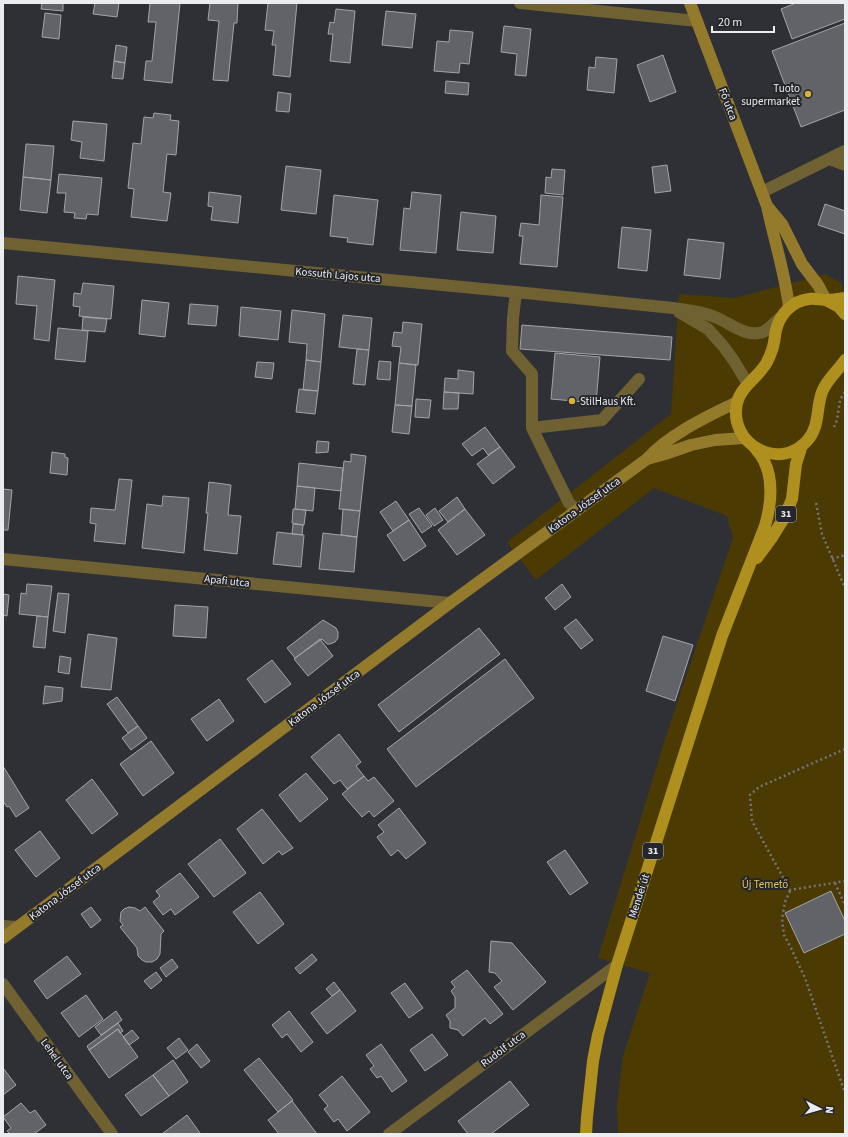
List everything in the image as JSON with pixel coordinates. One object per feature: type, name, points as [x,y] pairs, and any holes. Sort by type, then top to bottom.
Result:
[{"type":"main road","name":"Fő utca","points":[[690,3],[767,206],[783,271],[789,307]]},
{"type":"main road","name":"Fő utca","points":[[767,206],[782,224],[802,264],[818,285],[826,300]]},
{"type":"main road","name":"31","points":[[845,298],[826,300],[810,298],[795,303],[789,307],[780,318],[775,331],[774,344],[770,356],[760,373],[742,391],[737,402],[736,421],[744,438],[749,444],[767,454],[778,454],[793,451],[806,442],[812,435],[816,424],[819,402],[826,382],[845,360]]},
{"type":"main road","points":[[826,300],[839,307],[845,314]]},
{"type":"main road","name":"Katona József utca","points":[[3,938],[450,603],[647,459],[656,449],[669,439],[737,402]]},
{"type":"main road","name":"Katona József utca","points":[[647,459],[691,445],[715,440],[744,438]]},
{"type":"main road","name":"31","points":[[746,574],[784,518],[792,499],[796,464],[802,445]]},
{"type":"main road","name":"31","points":[[746,574],[770,510],[771,494],[769,475],[764,461],[756,448]]},
{"type":"main road","name":"Mendei út","points":[[586,1134],[586,1117],[593,1061],[598,1035],[617,965],[722,636],[746,574]]},
{"type":"street","points":[[520,3],[696,21]]},
{"type":"street","points":[[762,192],[845,151]]},
{"type":"street","points":[[829,159],[845,165]]},
{"type":"street","name":"Kossuth Lajos utca","points":[[3,243],[673,308],[697,311],[713,316],[738,330],[748,333],[764,331],[780,318]]},
{"type":"street","points":[[516,292],[513,318],[512,351],[532,374],[532,428],[569,503],[577,510]]},
{"type":"street","name":"Kossuth Lajos utca","points":[[673,308],[708,329],[728,351],[748,384]]},
{"type":"street","points":[[532,428],[602,420],[639,379]]},
{"type":"street","name":"Apafi utca","points":[[3,559],[450,603]]},
{"type":"street","points":[[3,926],[17,928]]},
{"type":"street","name":"Rudolf utca","points":[[389,1134],[617,965]]},
{"type":"street","name":"Lehel utca","points":[[3,984],[112,1134]]},
{"type":"path","points":[[816,503],[822,534],[845,588]]},
{"type":"path","points":[[832,559],[845,555]]},
{"type":"path","points":[[790,890],[752,821],[750,795],[759,787],[845,749]]},
{"type":"path","points":[[790,890],[845,881]]},
{"type":"path","points":[[835,883],[845,905]]},
{"type":"path","points":[[790,890],[785,902],[782,919],[784,935],[805,978],[845,1093]]},
{"type":"green space","name":"Új Temető","points":[[825,274],[841,283],[845,295],[845,1134],[618,1134],[617,1105],[623,1056],[650,973],[598,958],[667,733],[733,538],[727,516],[654,488],[536,580],[507,542],[671,414],[679,294],[735,298]]},
{"type":"building","points":[[42,3],[63,3],[63,11],[41,9]]},
{"type":"building","points":[[95,3],[119,3],[117,17],[93,14]]},
{"type":"building","points":[[150,3],[180,3],[172,83],[144,80],[146,61],[152,61],[156,22],[148,22]]},
{"type":"building","points":[[210,3],[238,3],[237,23],[234,23],[228,81],[213,80],[219,21],[208,20]]},
{"type":"building","points":[[268,3],[297,3],[290,77],[273,75],[276,45],[272,45],[274,31],[265,30]]},
{"type":"building","points":[[796,3],[845,3],[845,19],[792,39],[781,9]]},
{"type":"building","points":[[336,9],[355,11],[350,63],[330,61],[333,34],[328,34],[330,22],[334,23]]},
{"type":"building","points":[[386,11],[416,14],[412,48],[382,45]]},
{"type":"building","points":[[45,13],[61,15],[59,39],[42,37]]},
{"type":"building","points":[[845,23],[845,110],[801,127],[772,51]]},
{"type":"building","points":[[504,26],[531,29],[526,76],[515,75],[517,54],[501,52]]},
{"type":"building","points":[[450,30],[473,32],[469,64],[460,63],[459,73],[434,71],[437,41],[449,42]]},
{"type":"building","points":[[116,45],[127,47],[125,63],[114,61]]},
{"type":"building","points":[[663,55],[676,92],[650,102],[637,65]]},
{"type":"building","points":[[596,57],[617,59],[614,93],[587,90],[589,67],[595,68]]},
{"type":"building","points":[[114,61],[125,63],[123,79],[112,78]]},
{"type":"building","points":[[446,81],[469,83],[468,95],[445,93]]},
{"type":"building","points":[[278,92],[291,94],[289,112],[276,111]]},
{"type":"building","points":[[154,113],[171,115],[170,120],[179,121],[176,155],[167,154],[163,192],[171,193],[167,221],[131,217],[134,189],[128,188],[133,143],[141,144],[144,117],[153,118]]},
{"type":"building","points":[[73,121],[107,124],[104,161],[80,158],[82,142],[71,140]]},
{"type":"building","points":[[26,144],[54,146],[51,180],[23,177]]},
{"type":"building","points":[[667,165],[671,191],[655,193],[652,167]]},
{"type":"building","points":[[286,166],[321,170],[316,214],[281,210]]},
{"type":"building","points":[[552,169],[565,170],[563,195],[545,193],[546,177],[551,178]]},
{"type":"building","points":[[59,174],[102,178],[98,215],[87,214],[86,219],[74,218],[75,213],[64,212],[66,193],[57,193]]},
{"type":"building","points":[[23,177],[51,180],[47,213],[20,210]]},
{"type":"building","points":[[209,192],[241,196],[238,223],[211,220],[213,207],[208,206]]},
{"type":"building","points":[[412,192],[441,195],[436,253],[400,250],[404,208],[410,209]]},
{"type":"building","points":[[334,195],[378,200],[373,245],[347,242],[348,238],[330,236]]},
{"type":"building","points":[[541,195],[563,197],[557,267],[520,264],[523,236],[519,236],[521,223],[539,225]]},
{"type":"building","points":[[825,204],[845,211],[845,234],[818,225]]},
{"type":"building","points":[[461,212],[496,216],[493,253],[457,250]]},
{"type":"building","points":[[622,227],[651,230],[647,271],[618,268]]},
{"type":"building","points":[[688,239],[724,243],[720,279],[684,275]]},
{"type":"building","points":[[18,276],[55,280],[49,341],[34,339],[37,306],[16,304]]},
{"type":"building","points":[[83,283],[114,286],[111,319],[79,316],[80,307],[73,306],[74,293],[81,294]]},
{"type":"building","points":[[142,300],[169,303],[165,337],[139,334]]},
{"type":"building","points":[[190,304],[218,306],[216,326],[188,324]]},
{"type":"building","points":[[241,307],[281,311],[278,340],[239,336]]},
{"type":"building","points":[[292,310],[325,314],[321,362],[306,360],[307,344],[289,342]]},
{"type":"building","points":[[343,315],[372,318],[369,350],[339,347]]},
{"type":"building","points":[[83,317],[107,319],[105,332],[82,330]]},
{"type":"building","points":[[403,322],[422,324],[418,365],[399,363],[401,347],[392,346],[394,332],[402,333]]},
{"type":"building","points":[[522,325],[672,337],[670,360],[520,349]]},
{"type":"building","points":[[58,328],[88,331],[85,362],[55,359]]},
{"type":"building","points":[[357,349],[369,350],[365,385],[353,384]]},
{"type":"building","points":[[555,353],[600,357],[596,403],[551,399]]},
{"type":"building","points":[[306,360],[321,362],[318,391],[303,390]]},
{"type":"building","points":[[379,361],[391,362],[390,380],[377,379]]},
{"type":"building","points":[[257,362],[274,363],[272,379],[255,377]]},
{"type":"building","points":[[399,363],[416,365],[412,406],[395,405]]},
{"type":"building","points":[[458,370],[474,372],[473,394],[444,392],[445,378],[458,379]]},
{"type":"building","points":[[299,389],[318,391],[315,414],[296,412]]},
{"type":"building","points":[[444,392],[459,393],[458,409],[443,409]]},
{"type":"building","points":[[416,399],[431,400],[429,418],[415,417]]},
{"type":"building","points":[[395,405],[412,406],[409,434],[392,432]]},
{"type":"building","points":[[485,427],[500,447],[488,455],[483,448],[472,456],[462,444]]},
{"type":"building","points":[[317,441],[329,442],[328,452],[316,453]]},
{"type":"building","points":[[500,447],[515,467],[493,484],[477,464]]},
{"type":"building","points":[[52,452],[65,454],[65,457],[68,458],[67,475],[50,473]]},
{"type":"building","points":[[351,454],[366,456],[360,511],[339,509],[344,461],[351,462]]},
{"type":"building","points":[[299,463],[343,468],[341,491],[297,486]]},
{"type":"building","points":[[119,479],[132,480],[125,544],[94,541],[96,524],[90,523],[91,508],[115,510]]},
{"type":"building","points":[[209,482],[231,485],[228,515],[241,516],[237,554],[204,550],[208,513],[206,513]]},
{"type":"building","points":[[297,486],[315,488],[313,511],[295,509]]},
{"type":"building","points":[[3,489],[12,490],[8,530],[3,530]]},
{"type":"building","points":[[163,496],[189,498],[184,553],[142,548],[147,504],[162,506]]},
{"type":"building","points":[[457,497],[465,509],[448,522],[439,511]]},
{"type":"building","points":[[396,501],[409,520],[393,531],[380,512]]},
{"type":"building","points":[[419,508],[432,526],[422,533],[409,514]]},
{"type":"building","points":[[435,508],[443,520],[434,526],[426,515]]},
{"type":"building","points":[[293,509],[306,510],[304,525],[292,523]]},
{"type":"building","points":[[343,509],[360,511],[357,537],[341,535]]},
{"type":"building","points":[[465,509],[485,535],[457,555],[438,530]]},
{"type":"building","points":[[409,520],[426,546],[404,561],[387,535]]},
{"type":"building","points":[[293,524],[303,525],[302,535],[292,534]]},
{"type":"building","points":[[277,532],[304,535],[301,567],[273,564]]},
{"type":"building","points":[[323,533],[357,537],[354,572],[319,569]]},
{"type":"building","points":[[27,584],[52,586],[48,617],[19,614],[21,593],[26,594]]},
{"type":"building","points":[[562,584],[571,597],[555,610],[545,598]]},
{"type":"building","points":[[58,593],[69,594],[65,633],[53,631]]},
{"type":"building","points":[[3,594],[9,595],[7,616],[3,615]]},
{"type":"building","points":[[175,605],[208,607],[206,638],[173,636]]},
{"type":"building","points":[[37,616],[48,617],[45,648],[33,647]]},
{"type":"building","points":[[576,619],[593,640],[581,649],[564,628]]},
{"type":"building","points":[[323,620],[336,628],[338,638],[335,642],[330,644],[327,644],[322,639],[295,658],[287,648]]},
{"type":"building","points":[[479,628],[500,654],[399,732],[378,705]]},
{"type":"building","points":[[88,634],[117,638],[111,690],[81,687]]},
{"type":"building","points":[[663,636],[693,645],[675,701],[646,691]]},
{"type":"building","points":[[320,639],[333,656],[308,676],[294,659]]},
{"type":"building","points":[[60,656],[71,658],[69,674],[58,672]]},
{"type":"building","points":[[505,659],[534,698],[416,787],[387,749]]},
{"type":"building","points":[[272,660],[291,684],[265,703],[247,679]]},
{"type":"building","points":[[45,686],[63,688],[62,701],[43,704]]},
{"type":"building","points":[[117,697],[138,726],[128,733],[107,704]]},
{"type":"building","points":[[219,699],[234,721],[207,741],[191,719]]},
{"type":"building","points":[[138,726],[147,738],[131,750],[122,738]]},
{"type":"building","points":[[339,734],[361,762],[356,766],[364,776],[347,789],[340,780],[334,784],[311,757]]},
{"type":"building","points":[[151,741],[174,773],[143,796],[120,764]]},
{"type":"building","points":[[3,766],[29,808],[16,817],[9,806],[7,807],[3,801]]},
{"type":"building","points":[[306,773],[328,799],[300,822],[279,795]]},
{"type":"building","points":[[364,776],[368,781],[374,777],[394,801],[374,817],[369,811],[362,817],[342,794]]},
{"type":"building","points":[[92,779],[118,814],[92,834],[66,800]]},
{"type":"building","points":[[399,808],[426,843],[406,859],[398,850],[391,856],[377,837],[384,832],[378,825]]},
{"type":"building","points":[[262,809],[293,848],[282,855],[279,851],[263,864],[237,829]]},
{"type":"building","points":[[40,831],[60,858],[36,877],[15,850]]},
{"type":"building","points":[[220,839],[246,873],[214,897],[188,864]]},
{"type":"building","points":[[565,850],[588,883],[570,895],[547,862]]},
{"type":"building","points":[[180,873],[199,897],[175,915],[171,909],[163,915],[153,902],[160,896],[156,891]]},
{"type":"building","points":[[831,891],[845,921],[845,934],[804,953],[785,913]]},
{"type":"building","points":[[260,892],[284,924],[258,944],[233,912]]},
{"type":"building","points":[[91,907],[101,920],[91,928],[81,914]]},
{"type":"building","points":[[129,907],[140,911],[145,907],[164,931],[161,934],[160,954],[157,959],[152,962],[146,962],[138,956],[137,948],[120,927],[123,925],[120,921],[121,912]]},
{"type":"building","points":[[491,941],[512,943],[546,982],[513,1010],[494,987],[502,981],[495,973],[489,972]]},
{"type":"building","points":[[312,954],[317,960],[300,974],[295,968]]},
{"type":"building","points":[[67,956],[81,974],[47,999],[34,981]]},
{"type":"building","points":[[172,959],[178,967],[166,977],[160,968]]},
{"type":"building","points":[[467,970],[503,1014],[490,1024],[485,1018],[463,1036],[458,1030],[450,1028],[450,1021],[446,1015],[455,1008],[455,997],[451,991],[455,987],[451,982]]},
{"type":"building","points":[[156,972],[162,980],[151,989],[144,981]]},
{"type":"building","points":[[334,982],[340,990],[332,996],[326,989]]},
{"type":"building","points":[[405,983],[423,1008],[409,1018],[391,993]]},
{"type":"building","points":[[340,990],[356,1011],[327,1034],[311,1013]]},
{"type":"building","points":[[86,995],[103,1019],[79,1037],[61,1013]]},
{"type":"building","points":[[116,1011],[122,1020],[101,1035],[95,1027]]},
{"type":"building","points":[[289,1011],[313,1042],[301,1052],[287,1034],[282,1038],[272,1025]]},
{"type":"building","points":[[118,1023],[123,1031],[120,1033],[118,1029],[89,1050],[87,1046]]},
{"type":"building","points":[[118,1029],[138,1057],[109,1078],[89,1050]]},
{"type":"building","points":[[132,1030],[139,1038],[129,1045],[123,1037]]},
{"type":"building","points":[[432,1034],[448,1055],[425,1071],[410,1050]]},
{"type":"building","points":[[179,1038],[188,1050],[176,1059],[167,1048]]},
{"type":"building","points":[[197,1044],[210,1061],[201,1068],[188,1052]]},
{"type":"building","points":[[381,1044],[407,1081],[392,1092],[381,1076],[377,1078],[370,1069],[374,1066],[366,1055]]},
{"type":"building","points":[[259,1058],[293,1100],[278,1112],[244,1070]]},
{"type":"building","points":[[173,1060],[188,1082],[169,1096],[153,1075]]},
{"type":"building","points":[[3,1068],[16,1085],[3,1095]]},
{"type":"building","points":[[153,1075],[169,1096],[141,1116],[125,1095]]},
{"type":"building","points":[[342,1076],[370,1112],[347,1131],[338,1119],[334,1122],[324,1109],[328,1106],[319,1095]]},
{"type":"building","points":[[510,1081],[529,1105],[491,1134],[468,1134],[458,1121]]},
{"type":"building","points":[[292,1101],[317,1134],[279,1134],[268,1120]]},
{"type":"building","points":[[21,1103],[30,1113],[35,1110],[46,1125],[34,1134],[10,1134],[7,1131],[11,1128],[3,1117]]},
{"type":"building","points":[[187,1115],[200,1133],[162,1134]]},
{"type":"place","name":"Tuoto supermarket","points":[[808,94]]},
{"type":"place","name":"StilHaus Kft.","points":[[572,401]]}]
